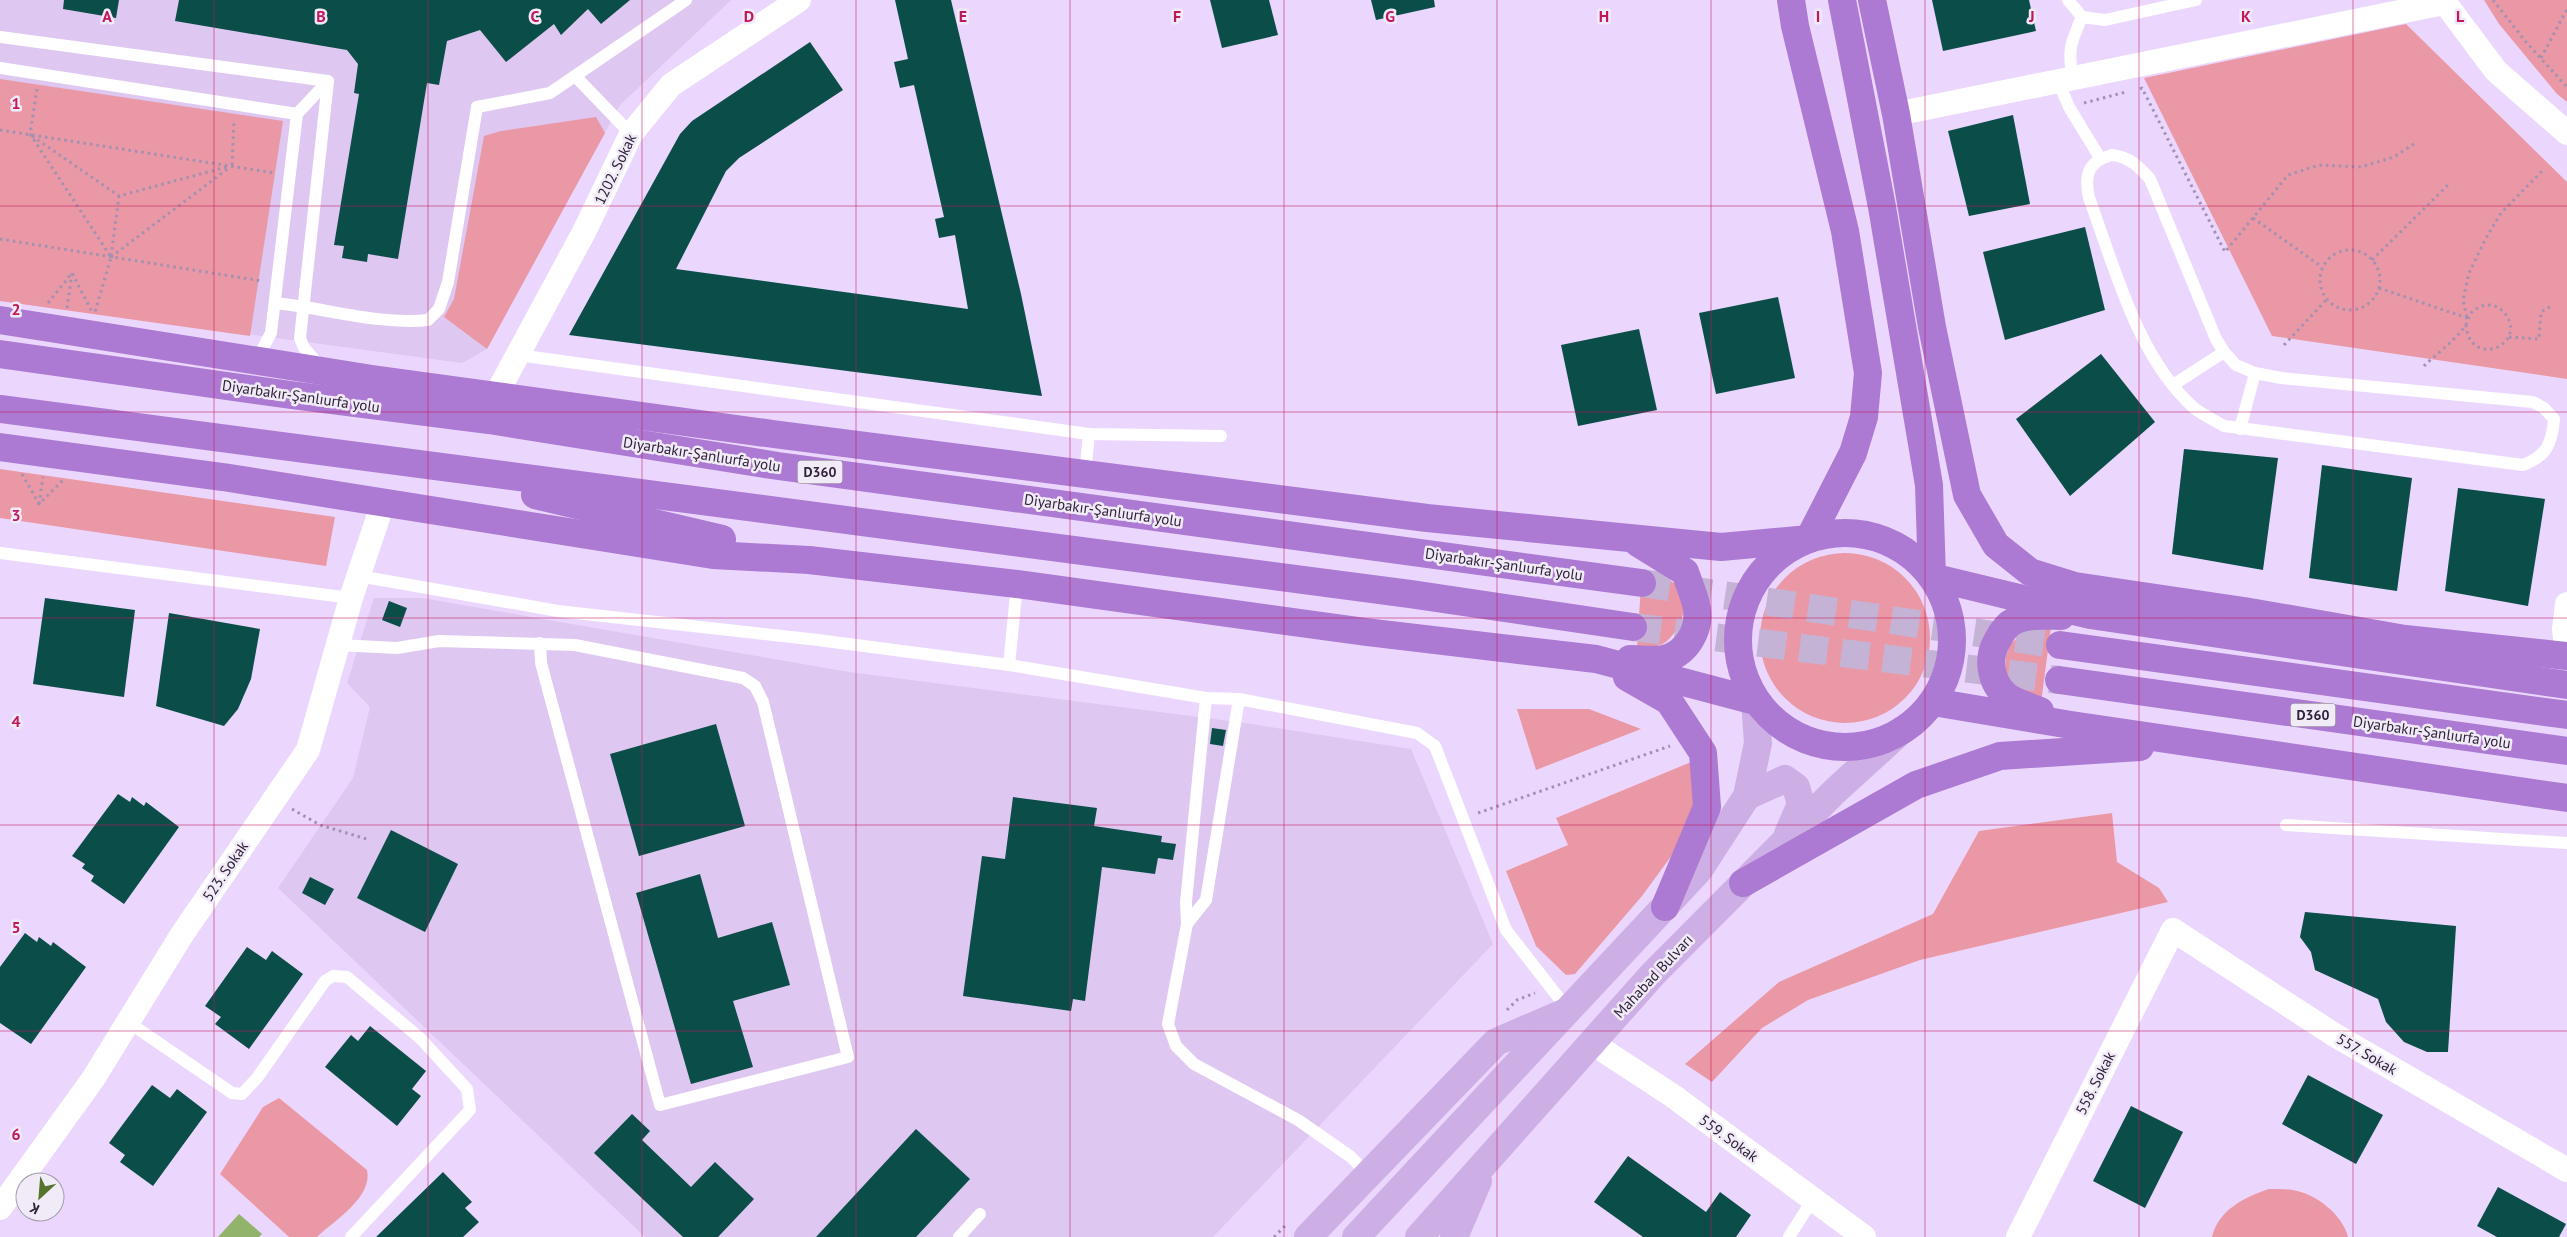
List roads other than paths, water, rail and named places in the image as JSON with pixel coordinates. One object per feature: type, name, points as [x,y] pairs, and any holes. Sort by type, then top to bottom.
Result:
[{"type":"highway","points":[[0,320],[257,359],[324,371],[493,407],[773,434],[1427,518],[1721,547],[1809,539],[1843,533],[1876,538],[1907,553],[1932,577],[1944,600],[1951,626],[1952,652],[1946,678],[1933,702],[1909,726],[1878,742],[1844,748],[1810,742],[1779,726],[1755,701],[1741,671],[1738,647],[1737,638],[1742,606],[1757,577],[1780,554],[1809,539],[1853,453],[1864,417],[1868,373],[1845,231],[1795,26],[1791,0]]},
{"type":"highway","points":[[1842,0],[1882,207],[1928,485],[1932,577]]},
{"type":"highway","points":[[1872,0],[1896,114],[1932,326],[1967,495],[1996,545],[2030,572],[2075,586],[2244,610],[2404,639],[2567,656]]},
{"type":"highway","name":"Diyarbakır-Şanlıurfa yolu","points":[[0,354],[291,395],[493,407],[778,466],[1642,583]]},
{"type":"highway","points":[[0,409],[1400,593],[1633,628]]},
{"type":"highway","points":[[0,447],[223,477],[713,555],[809,560],[1017,584],[1366,632],[1596,659],[1662,659],[1678,655],[1686,648],[1694,629],[1697,610],[1685,572],[1631,539]]},
{"type":"highway","points":[[400,462],[809,560]]},
{"type":"highway","points":[[1932,577],[2090,615],[2263,642],[2567,685]]},
{"type":"highway","points":[[2071,725],[2010,698],[2000,689],[1991,669],[1990,653],[2003,630],[2014,621],[2033,616],[2090,615]]},
{"type":"highway","name":"D360","points":[[2060,645],[2567,715]]},
{"type":"highway","points":[[1596,659],[1755,701]]},
{"type":"highway","points":[[1596,659],[1669,701],[1703,753],[1707,807],[1665,907]]},
{"type":"highway","name":"Diyarbakır-Şanlıurfa yolu","points":[[2059,680],[2567,751]]},
{"type":"highway","points":[[1933,702],[2071,725],[2567,798]]},
{"type":"highway","points":[[1743,883],[1916,785],[2000,756],[2197,744]]},
{"type":"main road","points":[[1356,1237],[1699,870],[1747,796],[1758,743],[1755,701]]},
{"type":"main road","name":"Mahabad Bulvarı","points":[[1419,1237],[1653,974],[1834,792],[1902,730]]},
{"type":"main road","points":[[1747,796],[1785,780],[1796,787],[1802,804],[1784,842]]},
{"type":"main road","points":[[1308,1237],[1496,1042],[1569,1011]]},
{"type":"main road","points":[[1454,1237],[1486,1161]]},
{"type":"street","name":"1202. Sokak","points":[[493,407],[518,355],[584,232],[631,134],[671,85],[799,0]]},
{"type":"street","points":[[1896,114],[2443,2],[2496,71],[2567,133]]},
{"type":"street","name":"523. Sokak","points":[[3,1196],[93,1079],[181,936],[308,750],[355,587],[383,503]]},
{"type":"street","points":[[2567,604],[2564,629],[2567,656]]},
{"type":"street","name":"557. Sokak","points":[[2173,930],[2333,1034],[2567,1170]]},
{"type":"street","name":"558. Sokak","points":[[2018,1237],[2173,930]]},
{"type":"street","name":"559. Sokak","points":[[1592,1043],[1673,1096],[1864,1237]]},
{"type":"lane","points":[[275,303],[304,306],[402,323],[428,320],[439,309],[448,282],[476,107],[550,93],[686,0]]},
{"type":"lane","points":[[2068,0],[2082,16],[2105,20],[2196,0]]},
{"type":"lane","points":[[2082,16],[2069,48],[2066,80],[2069,107],[2100,158]]},
{"type":"lane","points":[[0,37],[328,81]]},
{"type":"lane","points":[[0,68],[297,114]]},
{"type":"lane","points":[[576,76],[631,134]]},
{"type":"lane","points":[[257,359],[271,333],[297,114],[328,81]]},
{"type":"lane","points":[[324,371],[304,348],[300,338],[328,81]]},
{"type":"lane","points":[[2112,155],[2125,156],[2150,179],[2205,313],[2224,352],[2236,365],[2255,373],[2370,387],[2533,402],[2544,408],[2554,419],[2553,435],[2548,448],[2536,460],[2523,465],[2240,429],[2224,426],[2196,409],[2172,385],[2152,357],[2089,198],[2086,182],[2091,168],[2100,158],[2112,155]]},
{"type":"lane","points":[[2172,385],[2224,352]]},
{"type":"lane","points":[[518,355],[1089,434],[1221,436]]},
{"type":"lane","points":[[2240,429],[2255,373]]},
{"type":"lane","points":[[1085,474],[1089,434]]},
{"type":"lane","points":[[0,553],[355,587],[818,640],[1009,664],[1206,698],[1239,699],[1417,733],[1436,746],[1506,930],[1569,1011]]},
{"type":"lane","points":[[1009,664],[1017,584]]},
{"type":"lane","points":[[338,645],[397,648],[439,641],[540,643],[575,645],[743,678],[755,686],[763,702],[848,1056],[660,1105],[541,663],[540,643]]},
{"type":"lane","points":[[1206,698],[1186,902],[1187,924],[1168,1024],[1176,1046],[1194,1064],[1298,1120],[1351,1157],[1368,1175]]},
{"type":"lane","points":[[1187,924],[1206,900],[1239,699]]},
{"type":"lane","points":[[2286,824],[2567,843]]},
{"type":"lane","points":[[128,1022],[232,1093],[242,1094],[257,1078],[325,981],[333,976],[347,977],[420,1038],[468,1088],[470,1110],[351,1237]]},
{"type":"lane","points":[[1789,1237],[1813,1200]]},
{"type":"lane","points":[[959,1237],[980,1214]]},
{"type":"tunnel","points":[[1642,583],[2060,645]]},
{"type":"tunnel","points":[[1633,627],[2059,680]]}]
